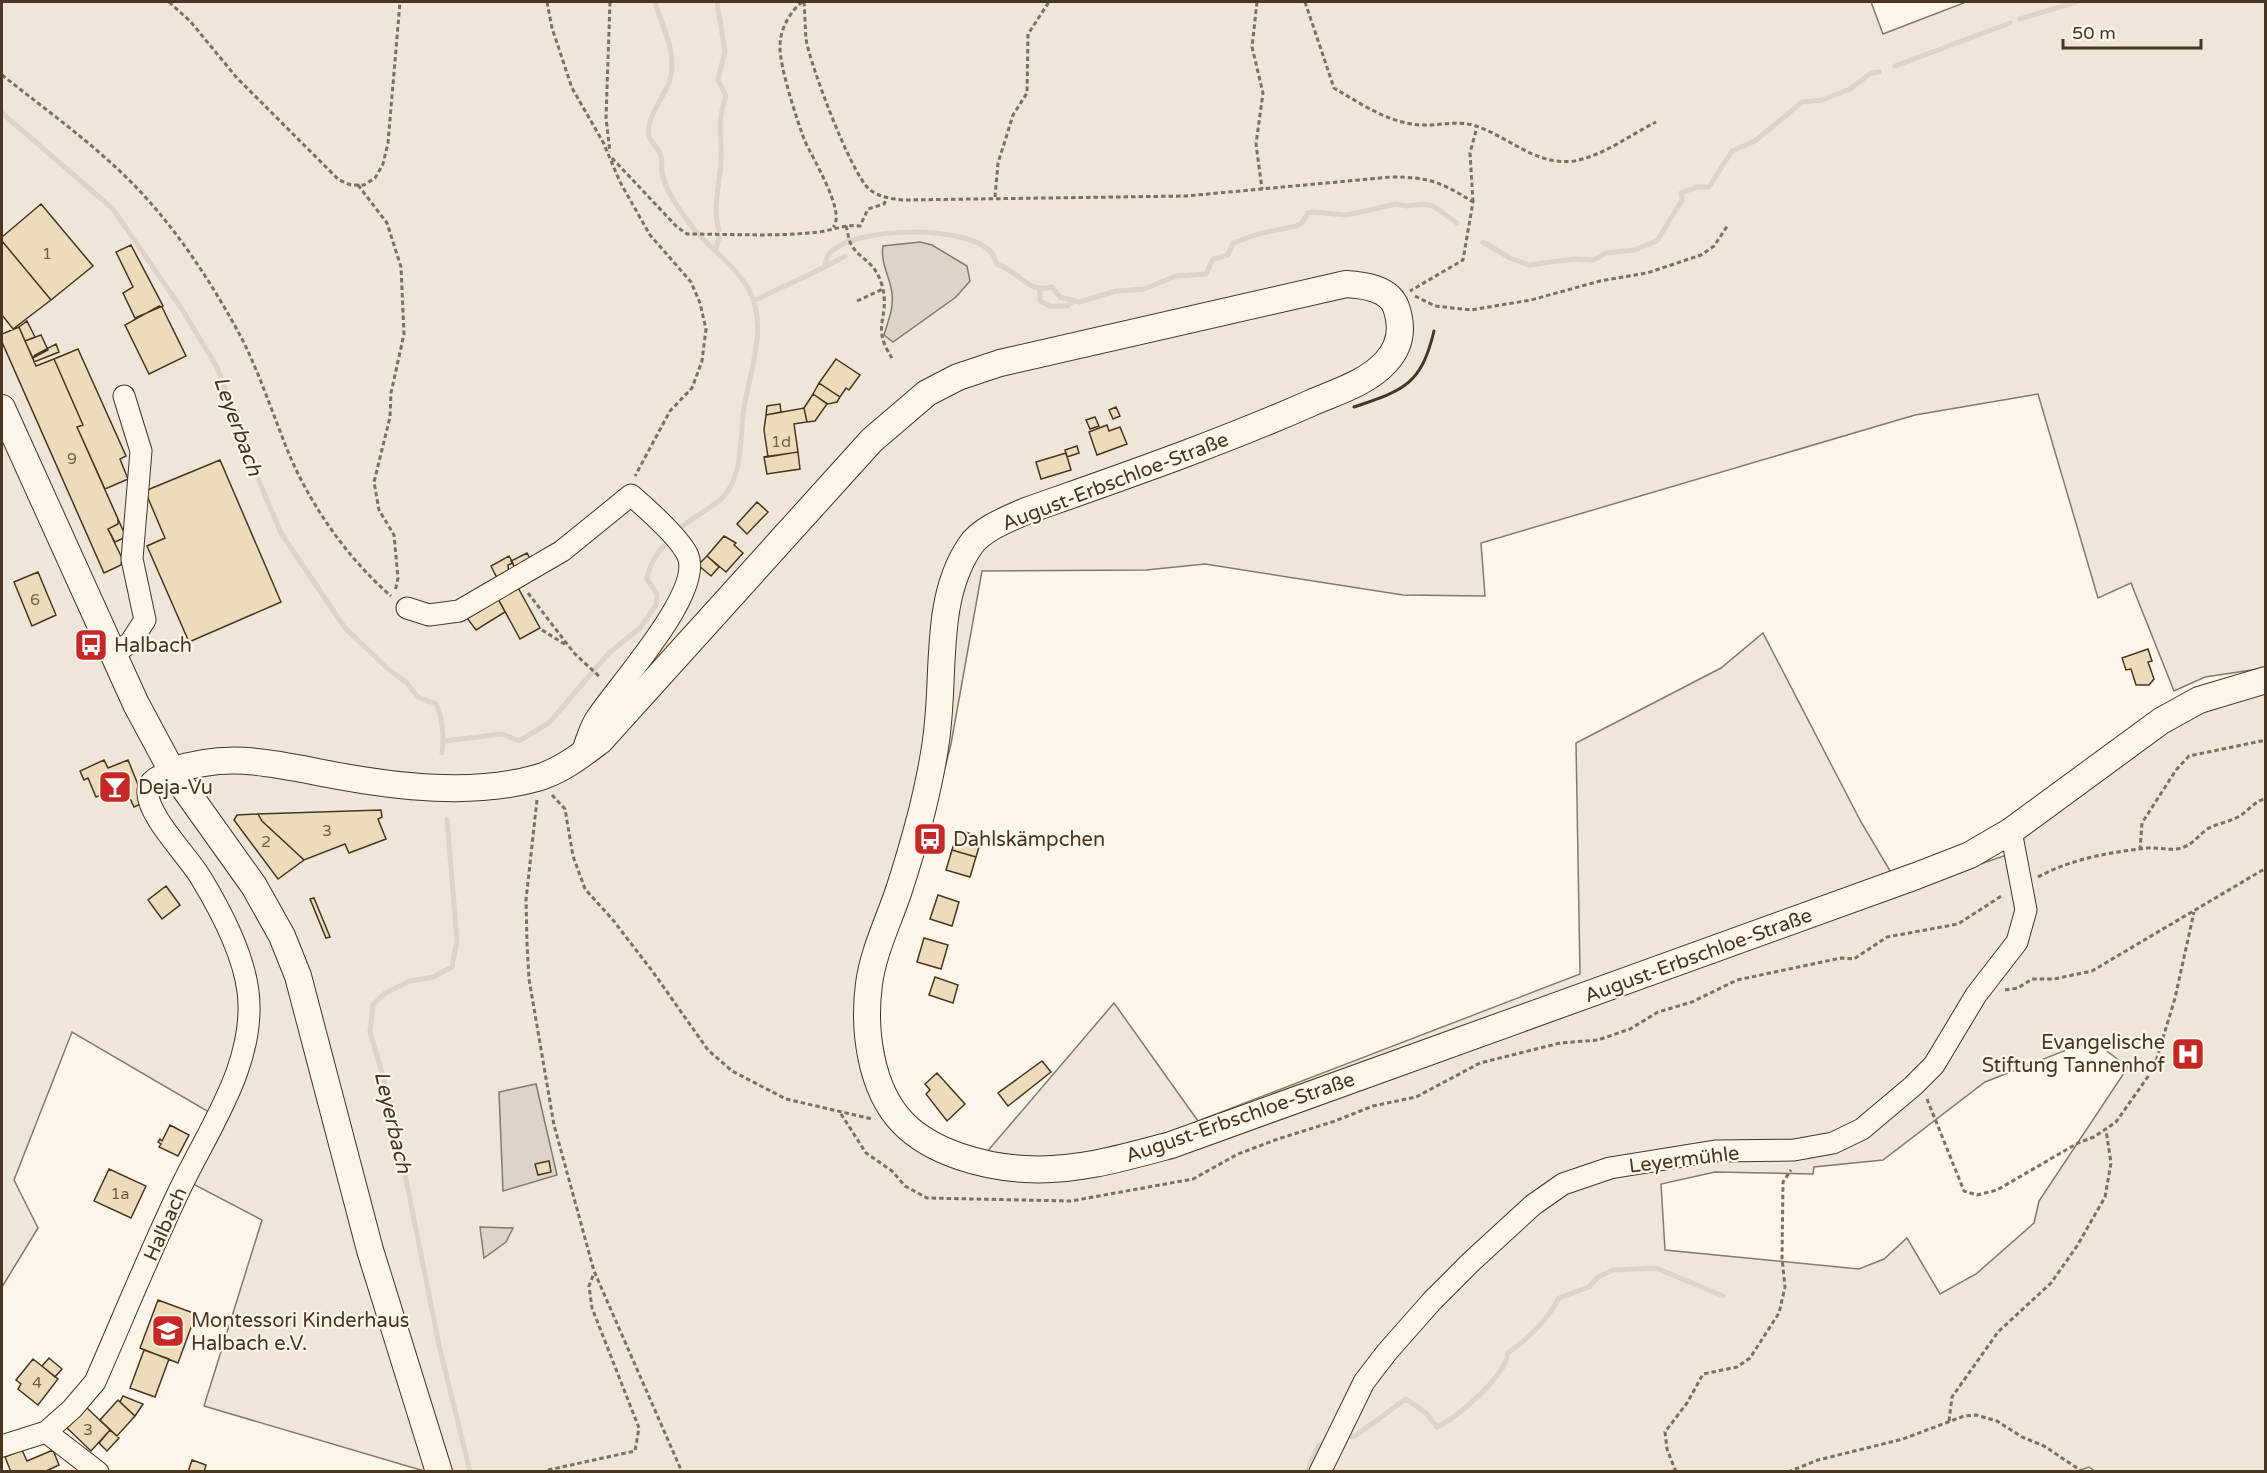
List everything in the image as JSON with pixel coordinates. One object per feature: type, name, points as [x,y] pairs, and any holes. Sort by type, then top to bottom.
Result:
[{"type":"main road","name":"August-Erbschloe-Straße","points":[[172,771],[216,759],[272,763],[376,783],[437,787],[504,784],[537,777],[581,755],[600,741],[872,440],[927,393],[958,377],[1000,363],[1346,284],[1370,285],[1393,301],[1401,324],[1399,342],[1386,362],[1363,380],[1224,440],[1026,511],[999,523],[971,544],[958,569],[947,600],[938,724],[925,797],[908,860],[869,982],[867,1020],[873,1063],[887,1102],[904,1124],[954,1155],[979,1163],[1026,1169],[1081,1166],[1171,1145],[1916,876],[1970,855],[2011,831],[2161,721],[2199,700],[2265,680]]},
{"type":"main road","points":[[2,408],[112,654],[172,771],[254,885],[282,936],[302,986],[370,1250],[439,1472]]},
{"type":"street","points":[[112,654],[130,643],[145,620],[132,559],[141,451],[124,396]]},
{"type":"street","points":[[401,603],[429,615],[459,611],[562,551],[631,495],[661,524],[687,555],[690,567],[687,585],[676,610],[595,720],[581,755]]},
{"type":"street","name":"Halbach","points":[[2,1446],[46,1431],[72,1409],[95,1382],[180,1190],[214,1122],[239,1064],[245,1044],[249,1002],[246,980],[237,953],[201,878],[154,813],[149,800],[150,784],[155,778],[172,771]]},
{"type":"street","name":"Leyermühle","points":[[1320,1472],[1358,1392],[1388,1352],[1432,1301],[1472,1262],[1533,1205],[1563,1184],[1610,1168],[1715,1151],[1802,1149],[1833,1143],[1862,1129],[1893,1104],[1934,1065],[1982,988],[2017,942],[2026,910],[2011,831]]},
{"type":"street","points":[[46,1431],[98,1472]]},
{"type":"path","points":[[169,2],[190,21],[237,78],[339,180],[358,185],[375,178],[383,164],[388,143],[400,3],[405,2]]},
{"type":"path","points":[[547,2],[552,28],[572,88],[611,157],[620,182],[650,235],[691,282],[700,303],[706,329],[702,361],[692,388],[670,411],[655,435],[636,471],[631,495]]},
{"type":"path","points":[[610,2],[606,118],[611,157],[677,227],[691,234],[771,234],[860,226],[868,209],[884,204],[887,198]]},
{"type":"path","points":[[803,2],[794,9],[784,27],[780,46],[786,82],[804,138],[832,197],[837,216],[836,225],[829,229]]},
{"type":"path","points":[[803,2],[809,48],[817,76],[846,149],[868,189],[887,198],[904,201],[995,197],[1186,196],[1391,177],[1421,177],[1452,189],[1473,202]]},
{"type":"path","points":[[995,197],[998,163],[1013,116],[1027,93],[1028,34],[1049,2]]},
{"type":"path","points":[[1257,2],[1252,47],[1263,93],[1256,144],[1262,189]]},
{"type":"path","points":[[1305,2],[1334,88],[1372,110],[1413,124],[1450,123],[1477,126],[1544,158],[1574,161],[1608,148],[1656,122]]},
{"type":"path","points":[[2,75],[87,143],[133,184],[185,249],[240,336],[290,455],[318,508],[359,565],[401,603]]},
{"type":"path","points":[[1477,126],[1470,153],[1473,202],[1463,260],[1408,292],[1435,306],[1454,309],[1486,309],[1532,300],[1600,281],[1647,273],[1701,255],[1714,246],[1728,225]]},
{"type":"path","points":[[358,185],[387,223],[401,267],[404,334],[391,393],[390,417],[374,482],[379,510],[394,535],[401,603]]},
{"type":"path","points":[[846,226],[852,245],[873,265],[883,290],[885,309],[880,336],[892,358]]},
{"type":"path","points":[[857,301],[883,290]]},
{"type":"path","points":[[517,577],[568,645],[587,666],[601,676]]},
{"type":"path","points":[[542,630],[568,645]]},
{"type":"path","points":[[2140,850],[2142,823],[2176,770],[2189,756],[2265,740]]},
{"type":"path","points":[[537,777],[565,809],[573,856],[585,889],[614,920],[708,1050],[732,1071],[786,1099],[841,1114],[881,1120],[893,1110]]},
{"type":"path","points":[[2022,884],[2051,868],[2076,860],[2140,850],[2184,847],[2195,842],[2206,830],[2238,818],[2248,807],[2265,798]]},
{"type":"path","points":[[537,804],[526,900],[529,980],[554,1125],[594,1271],[682,1472]]},
{"type":"path","points":[[1982,988],[1991,991],[2018,988],[2032,980],[2054,980],[2091,970],[2194,912],[2265,868]]},
{"type":"path","points":[[1926,1095],[1964,1191],[1977,1196],[1997,1190],[2106,1129],[2116,1122],[2154,1068],[2175,998],[2194,912]]},
{"type":"path","points":[[1949,1421],[1952,1396],[1998,1332],[2051,1283],[2078,1246],[2105,1197],[2111,1163],[2106,1129]]},
{"type":"path","points":[[1676,1472],[1667,1449],[1665,1432],[1687,1403],[1703,1374],[1737,1367],[1750,1358],[1779,1313],[1785,1287],[1782,1258],[1783,1182],[1802,1149]]},
{"type":"path","points":[[548,1470],[635,1450],[639,1428],[592,1308],[589,1286],[594,1271]]},
{"type":"path","points":[[1788,1472],[1828,1457],[1903,1439],[1964,1416],[1985,1416],[2022,1437],[2044,1446],[2083,1472]]},
{"type":"shaded area","points":[[2,2],[1871,2],[1883,34],[1966,2],[2265,2],[2265,668],[2205,677],[2174,691],[2131,583],[2098,598],[2038,394],[1915,415],[1481,543],[1485,596],[1403,595],[1205,564],[1146,570],[982,571],[951,744],[928,834],[888,943],[876,1012],[888,1076],[899,1101],[919,1121],[949,1141],[986,1153],[1114,1003],[1198,1121],[1580,974],[1576,743],[1721,668],[1763,633],[1861,822],[1902,891],[2021,850],[2019,837],[2160,734],[2212,707],[2265,690],[2265,1471],[2096,1472],[2089,1467],[2075,1472],[424,1471],[204,1406],[262,1220],[193,1184],[221,1119],[72,1032],[14,1180],[38,1228],[2,1287]],"holes":[[[2092,1040],[2128,1067],[2039,1201],[2034,1223],[1976,1274],[1940,1294],[1907,1238],[1884,1259],[1859,1269],[1665,1250],[1661,1184],[1715,1172],[1813,1174],[1814,1167],[1883,1160],[1985,1082]]]},
{"type":"shaded area","points":[[920,242],[932,245],[967,266],[970,281],[956,297],[893,342],[884,335],[892,299],[884,264],[883,246]]},
{"type":"shaded area","points":[[536,1084],[557,1175],[503,1191],[499,1092]]},
{"type":"shaded area","points":[[480,1227],[513,1228],[506,1242],[484,1258]]},
{"type":"building","points":[[41,204],[93,266],[51,300],[2,241],[2,237]]},
{"type":"building","points":[[2,241],[51,300],[13,329],[2,315]]},
{"type":"building","points":[[131,245],[163,306],[135,318],[123,293],[133,287],[116,252]]},
{"type":"building","points":[[159,306],[162,307],[186,356],[149,374],[125,325]]},
{"type":"building","points":[[27,321],[35,337],[25,341],[19,327]]},
{"type":"building","points":[[19,327],[36,366],[54,359],[83,425],[77,427],[118,519],[118,524],[108,529],[122,558],[121,565],[104,573],[2,342],[2,334]]},
{"type":"building","points":[[41,335],[48,350],[33,358],[25,341]]},
{"type":"building","points":[[56,344],[59,352],[34,362],[35,355]]},
{"type":"building","points":[[78,349],[126,456],[120,459],[128,479],[105,489],[77,427],[83,425],[54,359]]},
{"type":"building","points":[[836,359],[860,375],[849,390],[846,388],[840,397],[819,383]]},
{"type":"building","points":[[819,383],[840,397],[837,402],[828,404],[813,394]]},
{"type":"building","points":[[813,394],[827,404],[815,421],[807,422],[804,408]]},
{"type":"building","points":[[780,404],[781,412],[766,415],[767,406]]},
{"type":"building","points":[[1116,407],[1120,416],[1113,419],[1109,410]]},
{"type":"building","points":[[804,408],[807,422],[794,424],[798,452],[768,457],[764,430],[766,415]]},
{"type":"building","points":[[1095,417],[1099,426],[1090,429],[1086,420]]},
{"type":"building","points":[[1107,425],[1109,431],[1120,427],[1127,444],[1097,455],[1089,432]]},
{"type":"building","points":[[1077,446],[1079,453],[1067,457],[1065,450]]},
{"type":"building","points":[[798,452],[800,469],[767,474],[764,457]]},
{"type":"building","points":[[1066,453],[1071,470],[1041,479],[1036,462]]},
{"type":"building","points":[[220,460],[281,602],[189,642],[147,546],[165,538],[145,491]]},
{"type":"building","points":[[757,502],[768,512],[747,534],[737,524]]},
{"type":"building","points":[[118,519],[126,537],[115,542],[108,529],[118,524]]},
{"type":"building","points":[[724,536],[736,543],[734,545],[743,553],[726,572],[707,556]]},
{"type":"building","points":[[527,553],[533,564],[518,573],[511,561]]},
{"type":"building","points":[[509,556],[513,563],[508,565],[509,574],[498,580],[491,566]]},
{"type":"building","points":[[707,556],[719,567],[711,576],[698,565]]},
{"type":"building","points":[[38,572],[56,615],[32,626],[14,582]]},
{"type":"building","points":[[516,584],[540,628],[520,639],[496,595]]},
{"type":"building","points":[[497,597],[505,612],[476,630],[467,618]]},
{"type":"building","points":[[2148,649],[2152,661],[2148,662],[2154,679],[2149,685],[2136,685],[2131,669],[2126,670],[2122,658]]},
{"type":"building","name":"Deja-Vu","points":[[104,760],[108,768],[128,760],[145,802],[134,807],[128,794],[107,802],[104,794],[96,797],[88,778],[84,780],[80,771]]},
{"type":"building","points":[[381,810],[382,817],[378,819],[386,839],[349,853],[345,844],[304,860],[262,821],[258,814]]},
{"type":"building","points":[[258,814],[262,821],[304,860],[278,879],[234,820],[237,815]]},
{"type":"building","points":[[958,830],[982,837],[976,857],[952,850]]},
{"type":"building","points":[[952,850],[976,857],[970,877],[946,870]]},
{"type":"building","points":[[166,886],[180,905],[162,919],[148,900]]},
{"type":"building","points":[[938,895],[959,902],[952,926],[930,919]]},
{"type":"building","points":[[314,898],[330,937],[326,938],[310,899]]},
{"type":"building","points":[[924,938],[948,945],[941,969],[917,962]]},
{"type":"building","points":[[935,977],[958,985],[953,1003],[929,995]]},
{"type":"building","points":[[1042,1061],[1051,1072],[1008,1106],[998,1093]]},
{"type":"building","points":[[937,1073],[965,1104],[947,1121],[926,1094],[930,1090],[925,1084]]},
{"type":"building","points":[[170,1125],[189,1135],[178,1156],[159,1147],[161,1144],[158,1142],[160,1139],[162,1141]]},
{"type":"building","points":[[549,1161],[551,1172],[538,1175],[535,1164]]},
{"type":"building","points":[[109,1169],[146,1186],[131,1218],[94,1201]]},
{"type":"building","name":"Montessori Kinderhaus Halbach e.V.","points":[[158,1300],[196,1314],[178,1363],[140,1348]]},
{"type":"building","points":[[144,1350],[169,1359],[155,1397],[130,1388]]},
{"type":"building","points":[[49,1358],[62,1369],[55,1377],[42,1366]]},
{"type":"building","points":[[33,1359],[58,1379],[38,1405],[18,1389],[21,1384],[16,1380]]},
{"type":"building","points":[[123,1396],[143,1404],[135,1416],[120,1402]]},
{"type":"building","points":[[118,1400],[135,1416],[117,1436],[100,1420]]},
{"type":"building","points":[[86,1407],[110,1430],[91,1451],[67,1428]]},
{"type":"building","points":[[110,1430],[119,1438],[107,1451],[99,1443]]},
{"type":"building","points":[[22,1450],[27,1461],[53,1450],[59,1465],[44,1472],[11,1472],[5,1457]]},
{"type":"building","points":[[192,1460],[206,1465],[204,1472],[188,1472]]},
{"type":"waterway","points":[[655,2],[671,50],[672,70],[670,80],[651,118],[648,133],[661,156],[662,172],[673,199],[697,232],[728,263],[748,288],[754,302],[758,332],[744,408],[740,454],[735,477],[730,488],[719,501],[677,531]]},
{"type":"waterway","points":[[717,2],[725,51],[718,80],[726,96],[720,122],[721,161],[716,205],[719,230]]},
{"type":"waterway","points":[[2020,19],[2076,2]]},
{"type":"waterway","points":[[1895,66],[2010,23]]},
{"type":"waterway","points":[[1483,242],[1510,258],[1529,265],[1574,259],[1593,260],[1606,253],[1634,250],[1657,241],[1682,200],[1681,193],[1697,187],[1709,187],[1732,151],[1755,141],[1802,102],[1822,100],[1850,89],[1871,73],[1879,72]]},
{"type":"waterway","name":"Leyerbach","points":[[2,113],[113,209],[183,311],[217,367],[251,462],[281,533],[345,628],[388,669],[407,683],[418,697],[436,704],[442,728],[442,753]]},
{"type":"waterway","points":[[753,301],[825,267],[829,254],[842,245],[861,238],[884,234],[936,233],[960,237],[979,244],[992,253],[998,265],[1013,272],[1030,285],[1036,288],[1052,287],[1060,297],[1079,302],[1116,291],[1144,289],[1176,276],[1206,274],[1213,259],[1228,255],[1233,243],[1258,234],[1296,226],[1302,223],[1308,213],[1347,215],[1396,204],[1407,206],[1424,204],[1433,206],[1457,223]]},
{"type":"waterway","points":[[715,251],[719,238]]},
{"type":"waterway","points":[[825,267],[845,256]]},
{"type":"waterway","points":[[1040,290],[1040,301],[1050,306],[1067,306],[1072,302]]},
{"type":"waterway","points":[[444,741],[502,734],[519,741],[549,723],[609,653],[641,627],[656,605],[657,594],[647,579],[648,573],[656,557],[671,538]]},
{"type":"waterway","name":"Leyerbach","points":[[447,819],[457,941],[452,967],[433,977],[410,981],[385,993],[373,1005],[370,1032],[391,1104],[439,1345],[470,1472]]},
{"type":"waterway","points":[[1347,1437],[1355,1436],[1406,1399],[1426,1413],[1437,1427],[1446,1422],[1480,1395],[1499,1373],[1508,1353],[1537,1328],[1559,1298],[1589,1287],[1598,1277],[1613,1270],[1656,1268],[1723,1296]]},
{"type":"waterway","points":[[1307,1472],[1318,1446],[1323,1443]]},
{"type":"wall","points":[[1354,407],[1386,396],[1408,383],[1423,363],[1434,331]]},
{"type":"place","name":"Halbach","points":[[91,645]]},
{"type":"place","name":"Deja-Vu","points":[[115,787]]},
{"type":"place","name":"Dahlskämpchen","points":[[930,839]]},
{"type":"place","name":"Evangelische Stiftung Tannenhof","points":[[2188,1054]]},
{"type":"place","name":"Montessori Kinderhaus Halbach e.V.","points":[[168,1331]]}]
